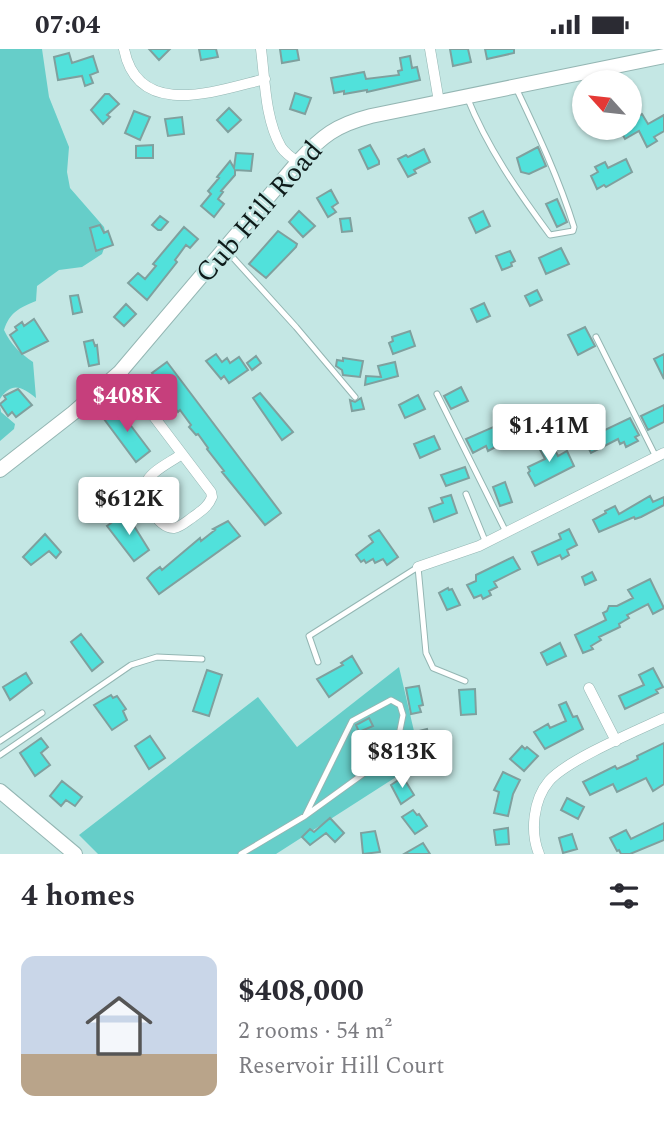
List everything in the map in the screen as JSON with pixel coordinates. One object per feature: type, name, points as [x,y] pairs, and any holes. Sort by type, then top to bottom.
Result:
[{"type":"street","points":[[124,49],[130,69],[136,78],[147,87],[167,96],[179,97],[214,91],[265,79]]},
{"type":"street","points":[[261,49],[268,109],[282,148],[298,162]]},
{"type":"street","points":[[430,49],[439,102]]},
{"type":"street","name":"Cub Hill Road","points":[[0,470],[120,372],[298,162],[318,141],[338,126],[371,116],[664,56]]},
{"type":"street","points":[[120,372],[211,492],[212,497],[205,508],[183,525],[169,527],[162,524],[146,502],[144,489],[150,477],[182,454]]},
{"type":"street","points":[[418,567],[486,543],[660,455]]},
{"type":"street","points":[[589,688],[616,741]]},
{"type":"street","points":[[539,854],[533,831],[534,822],[544,788],[550,779],[568,766],[664,718]]},
{"type":"street","points":[[0,791],[75,854]]},
{"type":"lane","points":[[467,97],[505,170],[550,235],[568,233],[573,231],[574,227],[564,193],[516,87]]},
{"type":"lane","points":[[225,249],[355,397]]},
{"type":"lane","points":[[596,337],[660,455]]},
{"type":"lane","points":[[437,394],[506,532]]},
{"type":"lane","points":[[466,494],[486,543]]},
{"type":"lane","points":[[318,662],[309,636],[418,567],[426,653],[433,668],[465,681]]},
{"type":"lane","points":[[0,755],[131,665],[157,657],[202,659]]},
{"type":"lane","points":[[241,854],[305,816],[388,756],[398,740],[404,715],[400,705],[391,700],[352,721],[305,816]]},
{"type":"lane","points":[[0,741],[42,713]]},
{"type":"shaded area","points":[[0,49],[42,49],[49,97],[69,147],[67,172],[70,188],[104,227],[107,240],[102,254],[82,267],[59,270],[37,286],[36,301],[16,311],[6,324],[4,330],[10,340],[33,362],[36,398],[26,391],[13,388],[0,399]]},
{"type":"shaded area","points":[[0,406],[1,412],[15,424],[14,429],[0,441]]},
{"type":"shaded area","points":[[399,667],[421,761],[276,854],[98,854],[79,835],[258,697],[297,747]]},
{"type":"building","points":[[149,49],[170,49],[159,60]]},
{"type":"building","points":[[199,49],[216,49],[218,57],[201,60]]},
{"type":"building","points":[[280,49],[297,49],[299,60],[282,63]]},
{"type":"building","points":[[450,49],[468,49],[471,62],[453,66]]},
{"type":"building","points":[[485,49],[514,49],[514,53],[487,59]]},
{"type":"building","points":[[69,53],[72,63],[93,56],[98,72],[90,75],[93,83],[85,86],[82,76],[58,80],[54,57]]},
{"type":"building","points":[[410,56],[412,68],[417,67],[420,80],[367,92],[334,93],[331,78],[364,72],[366,79],[399,75],[398,71],[402,70],[400,58]]},
{"type":"building","points":[[295,93],[311,98],[305,114],[290,109]]},
{"type":"building","points":[[105,94],[109,94],[119,104],[107,115],[110,117],[103,124],[91,110]]},
{"type":"building","points":[[229,108],[241,120],[228,132],[217,120]]},
{"type":"building","points":[[134,111],[150,117],[140,140],[125,133]]},
{"type":"building","points":[[642,114],[648,124],[664,115],[664,131],[654,137],[657,141],[647,147],[642,137]]},
{"type":"building","points":[[182,117],[184,134],[168,136],[165,119]]},
{"type":"building","points":[[153,145],[153,158],[136,158],[136,146]]},
{"type":"building","points":[[370,145],[379,164],[368,169],[359,150]]},
{"type":"building","points":[[538,147],[546,166],[529,174],[521,172],[517,158]]},
{"type":"building","points":[[424,149],[430,162],[414,170],[416,173],[408,177],[398,159]]},
{"type":"building","points":[[236,153],[253,154],[251,171],[235,170],[235,175],[221,191],[223,192],[218,199],[224,204],[214,217],[201,206],[211,194],[208,191],[219,178],[217,177],[230,161],[234,168]]},
{"type":"building","points":[[626,159],[632,172],[606,187],[604,185],[597,189],[591,176],[598,172],[595,167],[605,162],[608,168]]},
{"type":"building","points":[[331,190],[338,203],[332,207],[336,212],[328,217],[317,198]]},
{"type":"building","points":[[557,199],[567,222],[557,227],[546,204]]},
{"type":"building","points":[[299,211],[315,226],[303,237],[289,222]]},
{"type":"building","points":[[483,211],[490,226],[476,233],[469,218]]},
{"type":"building","points":[[160,216],[168,222],[158,230],[152,225]]},
{"type":"building","points":[[350,218],[352,231],[342,232],[340,219]]},
{"type":"building","points":[[100,225],[104,233],[108,231],[113,245],[96,251],[90,228]]},
{"type":"building","points":[[184,227],[198,239],[190,248],[186,245],[175,260],[177,262],[147,300],[128,283],[138,273],[145,279],[156,266],[153,264]]},
{"type":"building","points":[[278,231],[297,244],[266,278],[249,264]]},
{"type":"building","points":[[561,248],[569,264],[546,274],[539,258]]},
{"type":"building","points":[[510,251],[515,261],[511,263],[512,266],[502,270],[496,256]]},
{"type":"building","points":[[537,290],[542,300],[530,306],[525,296]]},
{"type":"building","points":[[78,295],[82,312],[73,314],[70,296]]},
{"type":"building","points":[[484,303],[490,316],[477,322],[471,309]]},
{"type":"building","points":[[126,304],[136,314],[124,326],[114,317]]},
{"type":"building","points":[[34,319],[48,341],[22,354],[10,335],[22,322],[24,326]]},
{"type":"building","points":[[585,327],[595,346],[578,355],[568,335]]},
{"type":"building","points":[[410,331],[415,346],[393,354],[389,343],[393,341],[392,337]]},
{"type":"building","points":[[93,340],[95,346],[97,345],[99,364],[89,366],[84,342]]},
{"type":"building","points":[[216,354],[222,362],[227,358],[230,363],[239,357],[248,370],[229,383],[224,376],[221,379],[206,361]]},
{"type":"building","points":[[664,354],[664,379],[654,359]]},
{"type":"building","points":[[256,356],[261,363],[252,370],[247,363]]},
{"type":"building","points":[[343,358],[363,361],[360,377],[343,375],[342,370],[336,366],[337,360],[343,361]]},
{"type":"building","points":[[167,362],[281,513],[265,525],[222,472],[224,471],[208,448],[189,427],[191,425],[180,410],[178,412],[168,399],[170,397],[152,373]]},
{"type":"building","points":[[395,362],[398,376],[365,385],[366,376],[381,377],[378,366]]},
{"type":"building","points":[[461,387],[468,401],[451,409],[444,396]]},
{"type":"building","points":[[18,389],[32,405],[16,417],[12,412],[8,416],[0,404],[6,399],[4,396]]},
{"type":"building","points":[[260,393],[293,432],[282,440],[253,398]]},
{"type":"building","points":[[418,395],[425,409],[405,418],[399,405]]},
{"type":"building","points":[[361,398],[364,409],[352,411],[350,400],[355,402]]},
{"type":"building","points":[[664,405],[664,422],[648,430],[641,416]]},
{"type":"building","points":[[116,406],[150,451],[136,462],[104,419]]},
{"type":"building","points":[[514,418],[522,433],[488,451],[486,446],[473,453],[466,439]]},
{"type":"building","points":[[630,418],[639,435],[635,437],[638,441],[626,447],[624,442],[620,444],[618,439],[591,453],[581,433],[599,423],[603,431]]},
{"type":"building","points":[[434,436],[440,449],[420,458],[414,444]]},
{"type":"building","points":[[549,438],[558,456],[567,451],[574,466],[535,486],[528,467],[545,459],[537,444]]},
{"type":"building","points":[[465,467],[469,478],[446,486],[441,475]]},
{"type":"building","points":[[505,482],[512,502],[500,506],[493,487]]},
{"type":"building","points":[[451,495],[457,513],[434,522],[429,508],[443,503],[441,498]]},
{"type":"building","points":[[650,496],[653,502],[664,497],[664,505],[641,517],[634,517],[599,532],[593,520],[606,513],[605,511],[615,506],[619,514]]},
{"type":"building","points":[[122,515],[126,520],[129,518],[149,550],[134,561],[107,526]]},
{"type":"building","points":[[228,521],[240,536],[159,594],[147,578],[160,567],[162,570],[200,538],[201,541],[215,530],[213,529]]},
{"type":"building","points":[[569,529],[577,545],[567,550],[569,555],[562,559],[560,555],[538,565],[532,552],[561,539],[559,534]]},
{"type":"building","points":[[379,530],[398,557],[387,565],[383,559],[375,563],[373,559],[366,563],[364,560],[361,562],[356,555],[373,542],[369,536]]},
{"type":"building","points":[[45,534],[61,552],[56,558],[49,551],[31,565],[23,557]]},
{"type":"building","points":[[513,557],[520,569],[494,582],[497,587],[489,591],[491,595],[483,599],[481,595],[474,598],[467,585],[476,581],[476,575]]},
{"type":"building","points":[[592,572],[596,580],[585,585],[582,577]]},
{"type":"building","points":[[650,579],[664,608],[653,614],[648,604],[627,615],[629,618],[619,624],[620,627],[599,637],[601,640],[591,646],[593,649],[583,653],[575,635],[606,620],[603,613],[609,606],[617,606],[633,598],[628,590]]},
{"type":"building","points":[[448,588],[452,589],[460,605],[447,610],[439,593]]},
{"type":"building","points":[[81,634],[103,662],[92,671],[71,642]]},
{"type":"building","points":[[560,643],[566,656],[547,665],[541,653]]},
{"type":"building","points":[[352,656],[362,673],[329,697],[317,679],[343,665],[341,663]]},
{"type":"building","points":[[653,668],[663,687],[656,690],[658,693],[625,709],[619,696],[644,685],[639,675]]},
{"type":"building","points":[[207,670],[222,675],[209,716],[193,711]]},
{"type":"building","points":[[26,673],[32,683],[10,700],[3,687]]},
{"type":"building","points":[[419,686],[423,705],[419,706],[421,712],[411,714],[406,688]]},
{"type":"building","points":[[475,689],[476,714],[461,715],[459,690]]},
{"type":"building","points":[[111,695],[113,698],[117,696],[126,709],[123,711],[127,720],[112,730],[94,705]]},
{"type":"building","points":[[566,702],[583,729],[545,749],[534,732],[548,724],[550,728],[566,721],[559,705]]},
{"type":"building","points":[[369,718],[373,726],[359,732],[356,725]]},
{"type":"building","points":[[427,729],[431,747],[418,749],[411,736]]},
{"type":"building","points":[[150,736],[165,758],[149,769],[135,746]]},
{"type":"building","points":[[41,738],[48,747],[41,753],[50,765],[35,776],[20,753]]},
{"type":"building","points":[[664,743],[664,784],[653,791],[646,778],[617,792],[613,784],[590,795],[583,782],[615,766],[617,769],[630,763],[638,759],[637,756]]},
{"type":"building","points":[[522,746],[538,756],[524,771],[510,759]]},
{"type":"building","points":[[503,772],[520,780],[513,794],[508,816],[494,813],[499,792],[494,790]]},
{"type":"building","points":[[403,777],[414,795],[401,804],[391,785]]},
{"type":"building","points":[[62,781],[82,797],[75,806],[66,800],[61,806],[50,796]]},
{"type":"building","points":[[567,798],[584,807],[578,819],[561,810]]},
{"type":"building","points":[[413,810],[427,826],[415,834],[402,817]]},
{"type":"building","points":[[330,818],[344,833],[335,842],[326,833],[310,845],[302,837],[310,829],[314,832]]},
{"type":"building","points":[[664,823],[664,840],[630,854],[617,851],[610,838],[626,830],[631,839]]},
{"type":"building","points":[[508,828],[509,844],[496,845],[494,830]]},
{"type":"building","points":[[375,831],[380,852],[363,854],[361,833]]},
{"type":"building","points":[[572,834],[577,849],[563,853],[559,838]]},
{"type":"building","points":[[423,843],[430,854],[404,854]]}]
